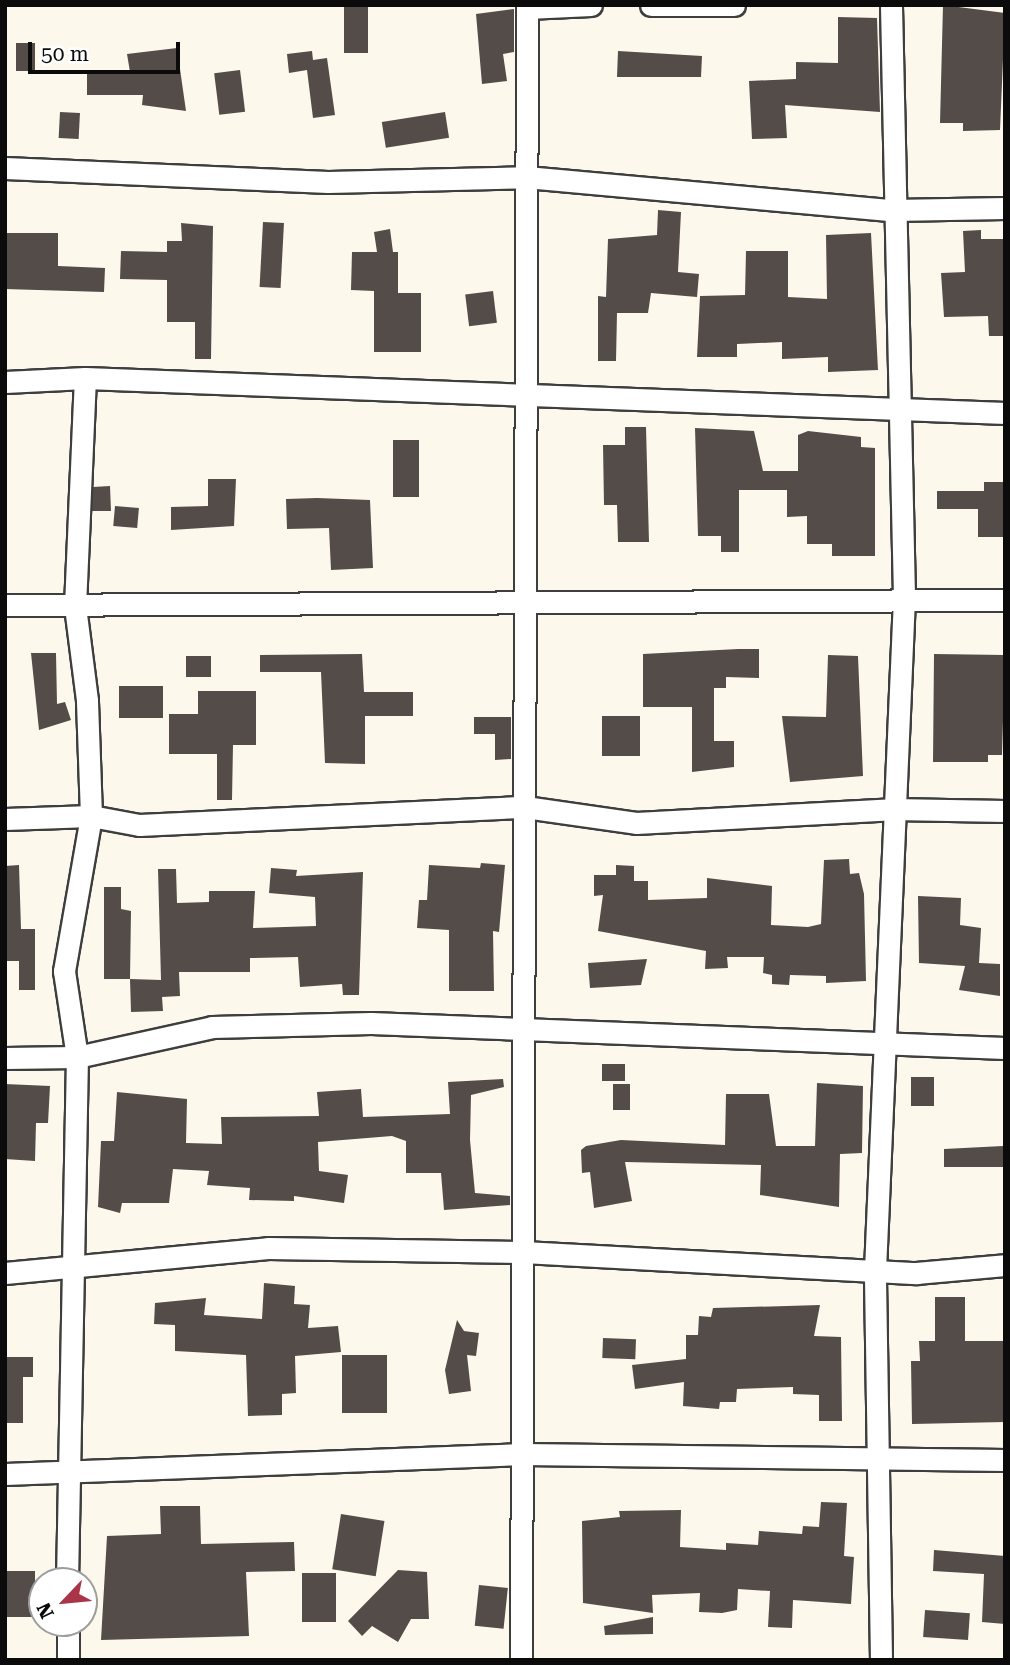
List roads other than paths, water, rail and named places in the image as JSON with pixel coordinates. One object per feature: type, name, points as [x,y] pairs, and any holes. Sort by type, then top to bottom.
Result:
[{"type":"street","points":[[521,1660],[527,7],[591,5]]},
{"type":"street","points":[[651,5],[734,5]]},
{"type":"street","points":[[881,1660],[875,1459],[875,1270],[882,1041],[904,597],[892,210],[891,5]]},
{"type":"street","points":[[5,168],[328,183],[526,177],[892,210],[1005,208]]},
{"type":"street","points":[[67,1567],[66,1473],[76,1057],[64,971],[91,816],[87,700],[75,606],[85,378]]},
{"type":"street","points":[[5,382],[85,378],[898,414],[1005,413]]},
{"type":"street","points":[[5,605],[525,603],[904,597],[1005,600]]},
{"type":"street","points":[[5,819],[91,816],[139,825],[525,807],[636,823],[892,809],[1005,811]]},
{"type":"street","points":[[5,1058],[76,1057],[212,1027],[370,1023],[882,1041],[1005,1048]]},
{"type":"street","points":[[5,1273],[71,1271],[268,1248],[523,1252],[875,1270],[1005,1265]]},
{"type":"street","points":[[5,1474],[523,1454],[1005,1460]]},
{"type":"street","points":[[68,1637],[68,1660]]}]
